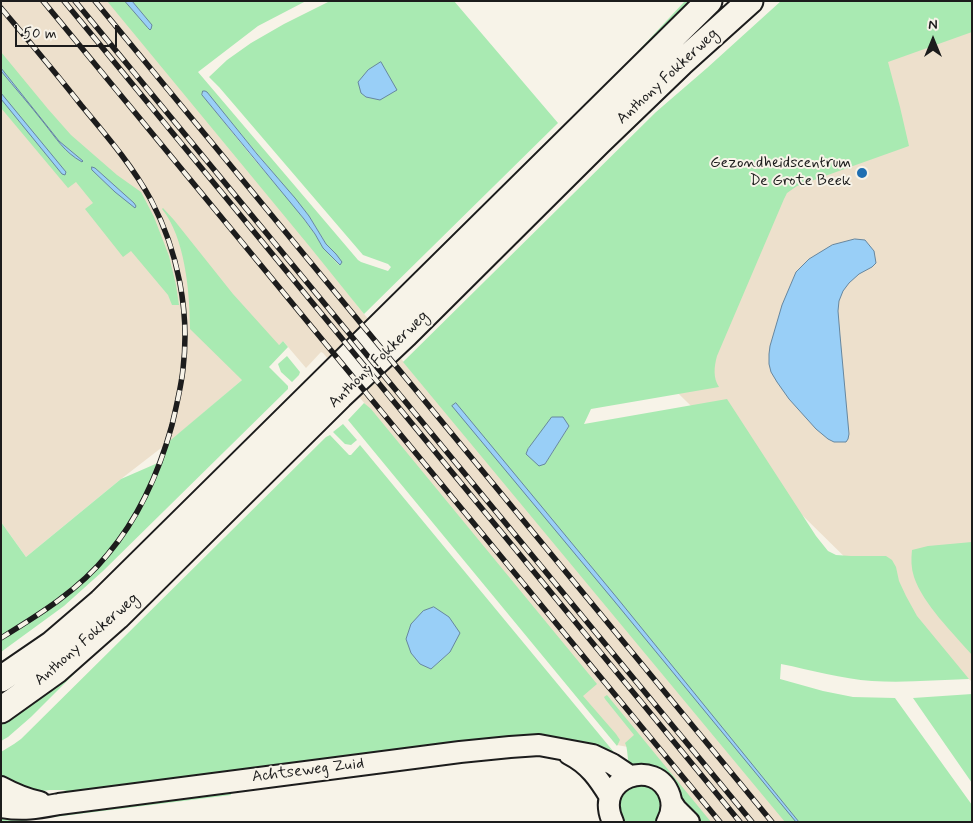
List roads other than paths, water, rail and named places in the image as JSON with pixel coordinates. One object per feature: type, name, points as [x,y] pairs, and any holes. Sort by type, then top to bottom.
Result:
[{"type":"main road","name":"Anthony Fokkerweg","points":[[1,678],[52,644],[101,602],[709,1]]},
{"type":"main road","name":"Anthony Fokkerweg","points":[[1,710],[51,675],[117,617],[340,396],[405,336],[599,142],[681,63],[750,1]]},
{"type":"street","name":"Achtseweg Zuid","points":[[1,807],[32,809],[378,762],[539,745],[593,756],[612,764],[630,776]]},
{"type":"street","name":"Achtseweg Zuid","points":[[557,748],[578,758],[598,777],[609,813]]},
{"type":"street","points":[[609,813],[614,788],[621,781],[639,774],[649,776],[664,786],[669,793],[669,812],[676,809],[689,822]]},
{"type":"street","name":"Achtseweg Zuid","points":[[1,787],[28,800],[60,804]]},
{"type":"water","points":[[125,1],[132,1],[152,25],[150,30],[148,28]]},
{"type":"water","points":[[381,62],[397,90],[380,100],[366,97],[361,93],[358,82],[368,70]]},
{"type":"water","points":[[1,68],[59,141],[82,162],[70,154],[61,144],[1,71]]},
{"type":"water","points":[[203,91],[207,92],[295,198],[309,216],[326,244],[342,262],[340,265],[323,248],[304,219],[202,95]]},
{"type":"water","points":[[1,93],[66,172],[65,175],[62,174],[1,99]]},
{"type":"water","points":[[92,167],[134,203],[135,208],[115,192],[92,170]]},
{"type":"water","points":[[855,239],[865,240],[874,251],[876,263],[849,283],[839,301],[838,311],[849,434],[846,442],[834,442],[816,429],[789,399],[771,372],[769,354],[782,305],[796,272],[809,259],[832,245]]},
{"type":"water","points":[[456,403],[799,822],[796,822],[452,406]]},
{"type":"water","points":[[552,417],[563,417],[569,426],[545,464],[539,466],[526,454]]},
{"type":"water","points":[[434,607],[449,617],[460,633],[450,652],[431,669],[420,664],[411,653],[406,639],[411,624],[423,611]]},
{"type":"railway","points":[[43,1],[720,822]]},
{"type":"railway","points":[[64,1],[740,822]]},
{"type":"railway","points":[[75,1],[752,822]]},
{"type":"railway","points":[[95,1],[772,822]]},
{"type":"railway","points":[[1,8],[109,139],[144,187],[160,220],[175,261],[180,282],[185,326],[182,376],[172,425],[161,460],[139,509],[108,554],[85,579],[44,610],[1,638]]},
{"type":"place","name":"Gezondheidscentrum De Grote Beek","points":[[862,173]]}]
